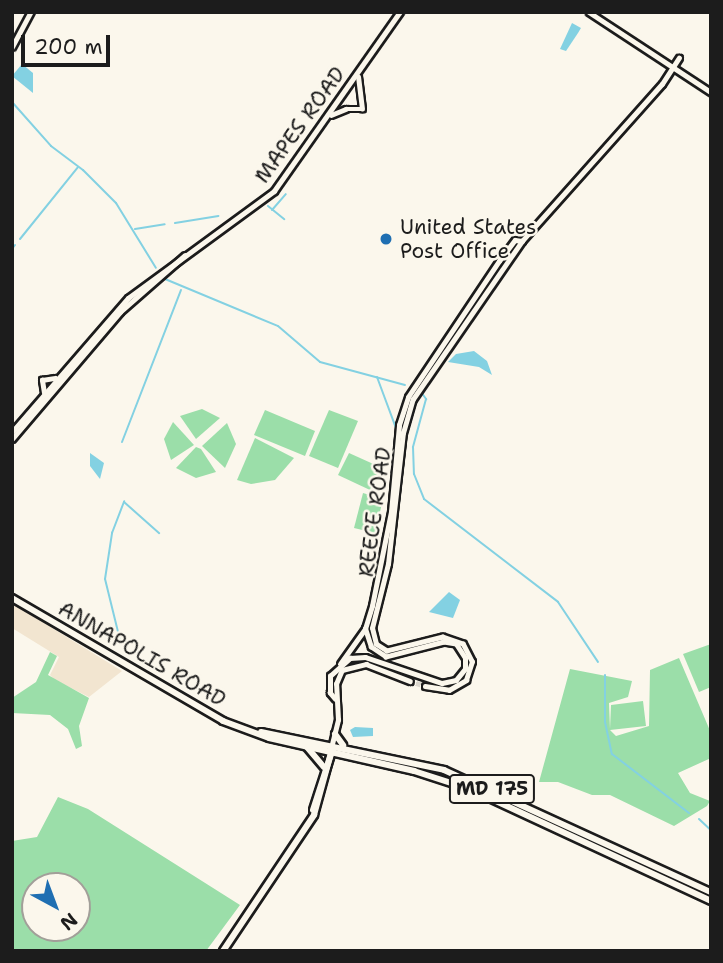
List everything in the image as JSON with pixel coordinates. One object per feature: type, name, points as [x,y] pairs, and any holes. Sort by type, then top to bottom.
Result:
[{"type":"main road","name":"ANNAPOLIS ROAD","points":[[12,598],[193,706],[259,732],[303,744],[344,747],[444,770],[711,892]]},
{"type":"main road","name":"ANNAPOLIS ROAD","points":[[259,732],[332,747],[441,778],[534,818],[711,901]]},
{"type":"main road","points":[[335,734],[344,747]]},
{"type":"main road","points":[[303,744],[324,768]]},
{"type":"main road","name":"REECE ROAD","points":[[314,815],[324,768],[332,747]]},
{"type":"main road","name":"REECE ROAD","points":[[223,951],[314,815],[332,747]]},
{"type":"main road","points":[[534,818],[547,815]]},
{"type":"street","points":[[12,47],[31,12]]},
{"type":"street","name":"MAPES ROAD","points":[[12,432],[128,298],[269,196],[328,118],[401,12]]},
{"type":"street","points":[[589,12],[711,92]]},
{"type":"street","name":"REECE ROAD","points":[[425,686],[456,688],[466,680],[472,662],[468,650],[451,638],[392,652],[381,649],[373,637],[395,521],[404,433],[419,389],[522,241],[679,58]]},
{"type":"street","points":[[328,118],[341,110],[362,109],[357,94],[359,73]]},
{"type":"street","name":"REECE ROAD","points":[[335,699],[329,683],[365,629],[387,534],[399,425],[408,397],[499,261],[515,240],[522,241]]},
{"type":"street","name":"MAPES ROAD","points":[[12,439],[120,312],[185,255]]},
{"type":"street","points":[[44,395],[43,380],[59,376]]},
{"type":"street","points":[[340,664],[365,657],[442,683],[456,680],[464,670],[463,652],[450,642],[386,657],[371,648],[365,629]]},
{"type":"street","name":"REECE ROAD","points":[[332,747],[338,677],[356,663],[410,681]]},
{"type":"shaded area","points":[[12,603],[122,671],[89,697],[55,680],[50,675],[59,657],[12,628]]},
{"type":"green space","points":[[202,409],[220,418],[196,439],[180,416]]},
{"type":"green space","points":[[265,410],[315,431],[305,456],[254,435]]},
{"type":"green space","points":[[329,410],[358,421],[338,468],[309,456]]},
{"type":"green space","points":[[173,422],[194,445],[171,460],[164,439]]},
{"type":"green space","points":[[227,423],[236,444],[225,468],[202,446]]},
{"type":"green space","points":[[255,438],[294,458],[275,480],[251,484],[237,480]]},
{"type":"green space","points":[[196,447],[201,449],[216,472],[196,478],[176,468]]},
{"type":"green space","points":[[349,453],[380,467],[370,490],[338,475]]},
{"type":"green space","points":[[363,493],[383,499],[375,533],[354,528]]},
{"type":"green space","points":[[711,644],[711,687],[699,692],[683,654]]},
{"type":"green space","points":[[50,652],[57,656],[48,675],[89,698],[79,726],[82,746],[76,749],[68,729],[50,715],[12,713],[12,698],[36,682]]},
{"type":"green space","points":[[679,658],[711,733],[711,758],[678,773],[690,793],[710,801],[707,806],[674,826],[610,795],[592,795],[558,782],[539,782],[570,669],[632,681],[628,697],[609,703],[610,729],[611,705],[643,701],[646,726],[610,730],[616,736],[649,726],[650,670]]},
{"type":"green space","points":[[58,797],[88,809],[240,905],[206,951],[12,951],[12,841],[37,837]]},
{"type":"water","points":[[572,23],[581,28],[566,51],[560,49]]},
{"type":"water","points":[[22,64],[33,73],[33,93],[12,76]]},
{"type":"water","points":[[474,351],[487,361],[492,375],[479,367],[448,362],[456,354]]},
{"type":"water","points":[[90,453],[104,463],[100,479],[90,466]]},
{"type":"water","points":[[449,592],[460,600],[453,618],[429,612]]},
{"type":"water","points":[[355,727],[373,728],[373,736],[353,737],[350,730]]},
{"type":"waterway","points":[[12,102],[51,146],[83,170],[116,203],[156,268]]},
{"type":"waterway","points":[[20,239],[78,167]]},
{"type":"waterway","points":[[272,210],[286,194]]},
{"type":"waterway","points":[[268,206],[284,219]]},
{"type":"waterway","points":[[175,223],[218,216]]},
{"type":"waterway","points":[[135,229],[165,224]]},
{"type":"waterway","points":[[12,249],[15,245]]},
{"type":"waterway","points":[[165,279],[278,326],[320,362],[405,385]]},
{"type":"waterway","points":[[122,442],[181,290]]},
{"type":"waterway","points":[[377,377],[396,428]]},
{"type":"waterway","points":[[421,392],[426,399],[413,447],[414,474],[424,499],[558,602],[598,662]]},
{"type":"waterway","points":[[121,644],[105,579],[112,533],[124,501]]},
{"type":"waterway","points":[[124,502],[159,533]]},
{"type":"waterway","points":[[605,675],[605,722],[612,754],[689,813]]},
{"type":"waterway","points":[[699,819],[711,830]]},
{"type":"tunnel","points":[[410,681],[425,686]]},
{"type":"place","name":"United States Post Office","points":[[386,239]]}]
